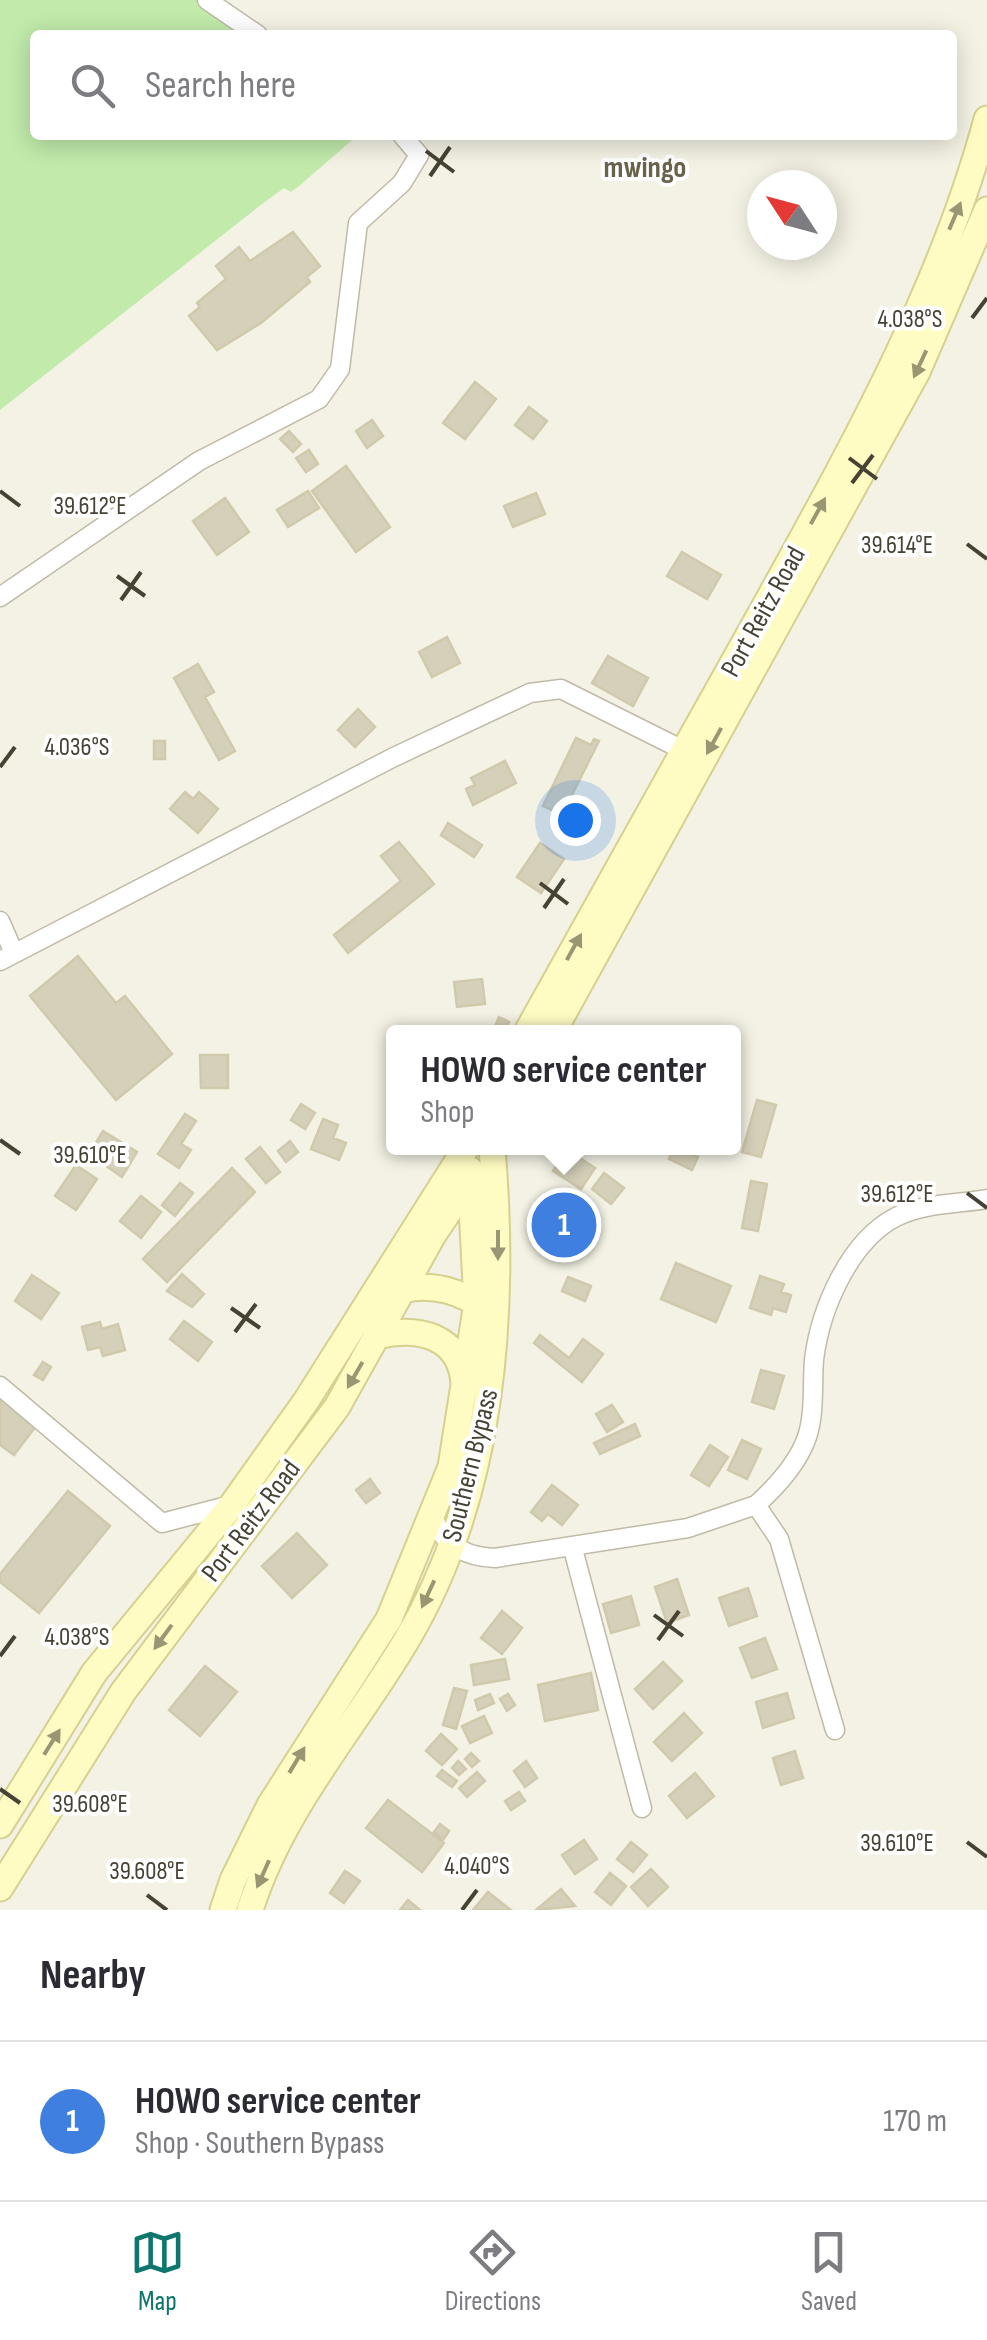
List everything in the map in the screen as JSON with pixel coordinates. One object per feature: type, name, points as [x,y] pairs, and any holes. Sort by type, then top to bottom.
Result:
[{"type":"main road","name":"Port Reitz Road","points":[[531,1025],[826,497],[898,352],[970,182],[987,119]]},
{"type":"main road","points":[[557,1025],[917,372],[987,210]]},
{"type":"main road","name":"Port Reitz Road","points":[[0,1825],[94,1674],[232,1505],[306,1401],[462,1155]]},
{"type":"main road","points":[[402,1290],[424,1286],[488,1311],[467,1155]]},
{"type":"main road","name":"Southern Bypass","points":[[250,1910],[288,1822],[408,1639],[452,1545],[472,1476],[488,1311],[492,1155]]},
{"type":"main road","name":"Port Reitz Road","points":[[0,1888],[123,1692],[337,1406],[402,1290],[472,1178]]},
{"type":"main road","name":"Southern Bypass","points":[[223,1910],[270,1806],[388,1620],[434,1518],[451,1467],[488,1311]]},
{"type":"main road","points":[[377,1336],[399,1330],[423,1332],[445,1343],[463,1368],[465,1398]]},
{"type":"street","points":[[206,0],[251,30]]},
{"type":"street","points":[[0,597],[199,461],[319,398],[340,369],[358,223],[402,183],[419,155],[406,140]]},
{"type":"street","points":[[0,920],[7,957],[376,767],[530,693],[561,689],[686,751]]},
{"type":"street","name":"Port Reitz Road","points":[[472,1178],[487,1155]]},
{"type":"street","points":[[434,1518],[440,1536],[484,1558],[573,1549],[688,1528],[756,1505],[784,1475],[808,1436],[817,1337],[828,1305],[852,1261],[894,1217],[922,1208],[987,1199]]},
{"type":"street","points":[[0,1386],[162,1523],[232,1505]]},
{"type":"street","points":[[756,1505],[780,1539],[835,1730]]},
{"type":"street","points":[[573,1549],[642,1808]]},
{"type":"green space","points":[[0,0],[196,0],[236,30],[30,30],[30,140],[352,140],[299,186],[291,192],[284,188],[262,204],[0,410]]},
{"type":"building","points":[[293,232],[320,266],[307,277],[310,282],[261,323],[217,350],[189,316],[200,307],[197,303],[226,279],[216,266],[239,247],[250,261]]},
{"type":"building","points":[[475,382],[496,399],[465,439],[443,423]]},
{"type":"building","points":[[529,407],[547,421],[533,439],[515,425]]},
{"type":"building","points":[[372,420],[383,436],[367,448],[356,431]]},
{"type":"building","points":[[289,431],[301,444],[293,452],[280,439]]},
{"type":"building","points":[[309,450],[318,464],[306,472],[296,458]]},
{"type":"building","points":[[346,466],[390,527],[356,552],[312,491]]},
{"type":"building","points":[[308,491],[319,508],[288,527],[277,510]]},
{"type":"building","points":[[536,493],[545,514],[513,527],[504,506]]},
{"type":"building","points":[[225,498],[249,532],[217,555],[193,521]]},
{"type":"building","points":[[682,552],[721,575],[707,599],[667,576]]},
{"type":"building","points":[[447,637],[460,663],[432,677],[419,652]]},
{"type":"building","points":[[608,656],[648,678],[633,706],[592,683]]},
{"type":"building","points":[[198,664],[214,692],[205,697],[235,751],[219,760],[174,678]]},
{"type":"building","points":[[358,709],[375,727],[355,747],[338,730]]},
{"type":"building","points":[[576,738],[591,745],[594,739],[599,741],[562,815],[543,806]]},
{"type":"building","points":[[154,741],[165,741],[165,759],[154,759]]},
{"type":"building","points":[[505,761],[516,783],[473,805],[466,789],[475,785],[471,778]]},
{"type":"building","points":[[185,792],[193,799],[199,792],[218,809],[198,833],[170,809]]},
{"type":"building","points":[[448,823],[482,845],[474,857],[441,835]]},
{"type":"building","points":[[399,842],[434,884],[348,953],[334,935],[401,881],[381,856]]},
{"type":"building","points":[[540,843],[564,859],[541,893],[517,877]]},
{"type":"building","points":[[78,956],[116,1003],[125,996],[172,1054],[116,1100],[30,996]]},
{"type":"building","points":[[482,979],[485,1004],[457,1007],[454,982]]},
{"type":"building","points":[[499,1017],[509,1022],[508,1025],[496,1025]]},
{"type":"building","points":[[200,1055],[228,1055],[228,1088],[201,1088]]},
{"type":"building","points":[[757,1100],[776,1105],[761,1157],[742,1152]]},
{"type":"building","points":[[301,1104],[315,1113],[305,1129],[291,1120]]},
{"type":"building","points":[[185,1114],[196,1121],[181,1144],[191,1150],[179,1168],[158,1154]]},
{"type":"building","points":[[323,1119],[338,1125],[333,1138],[346,1143],[339,1160],[311,1149]]},
{"type":"building","points":[[103,1131],[137,1152],[122,1177],[89,1154]]},
{"type":"building","points":[[290,1141],[298,1152],[286,1162],[278,1151]]},
{"type":"building","points":[[260,1147],[280,1172],[266,1183],[246,1159]]},
{"type":"building","points":[[564,1155],[582,1155],[580,1158],[595,1168],[581,1189],[553,1171]]},
{"type":"building","points":[[671,1155],[698,1157],[692,1170],[669,1159]]},
{"type":"building","points":[[76,1165],[97,1179],[76,1210],[55,1196]]},
{"type":"building","points":[[232,1168],[255,1192],[167,1282],[143,1259]]},
{"type":"building","points":[[604,1173],[624,1188],[611,1204],[592,1189]]},
{"type":"building","points":[[751,1181],[767,1184],[758,1231],[742,1228]]},
{"type":"building","points":[[180,1183],[193,1193],[175,1216],[162,1205]]},
{"type":"building","points":[[562,1194],[576,1203],[569,1214],[578,1220],[564,1242],[547,1231],[562,1208],[556,1203]]},
{"type":"building","points":[[141,1196],[161,1212],[141,1238],[120,1221]]},
{"type":"building","points":[[676,1263],[731,1286],[716,1322],[661,1299]]},
{"type":"building","points":[[182,1274],[204,1294],[192,1307],[167,1291]]},
{"type":"building","points":[[32,1275],[59,1293],[41,1319],[15,1301]]},
{"type":"building","points":[[760,1276],[784,1284],[781,1292],[791,1295],[786,1312],[773,1308],[771,1315],[750,1308]]},
{"type":"building","points":[[568,1277],[591,1286],[585,1301],[562,1291]]},
{"type":"building","points":[[184,1321],[212,1342],[198,1361],[170,1339]]},
{"type":"building","points":[[100,1322],[102,1329],[118,1324],[125,1350],[103,1356],[100,1347],[88,1350],[82,1327]]},
{"type":"building","points":[[540,1335],[569,1358],[583,1339],[603,1354],[582,1382],[534,1343]]},
{"type":"building","points":[[43,1362],[51,1367],[43,1380],[34,1375]]},
{"type":"building","points":[[761,1370],[784,1376],[774,1409],[752,1402]]},
{"type":"building","points":[[0,1398],[36,1426],[14,1455],[0,1445]]},
{"type":"building","points":[[612,1405],[623,1422],[607,1432],[596,1414]]},
{"type":"building","points":[[635,1424],[640,1436],[600,1454],[594,1443]]},
{"type":"building","points":[[742,1440],[761,1449],[747,1479],[728,1470]]},
{"type":"building","points":[[710,1445],[728,1457],[709,1486],[691,1475]]},
{"type":"building","points":[[370,1479],[380,1493],[366,1503],[356,1490]]},
{"type":"building","points":[[552,1485],[578,1505],[562,1525],[548,1514],[542,1521],[531,1512]]},
{"type":"building","points":[[68,1491],[110,1526],[39,1613],[0,1582],[0,1574]]},
{"type":"building","points":[[297,1533],[327,1565],[292,1598],[262,1566]]},
{"type":"building","points":[[677,1579],[689,1615],[667,1623],[655,1587]]},
{"type":"building","points":[[748,1588],[757,1616],[729,1626],[719,1598]]},
{"type":"building","points":[[631,1596],[639,1625],[611,1633],[603,1604]]},
{"type":"building","points":[[502,1611],[522,1628],[502,1654],[481,1638]]},
{"type":"building","points":[[765,1638],[777,1669],[752,1678],[740,1648]]},
{"type":"building","points":[[505,1659],[509,1679],[474,1685],[471,1665]]},
{"type":"building","points":[[663,1662],[682,1681],[653,1709],[635,1689]]},
{"type":"building","points":[[205,1666],[237,1692],[200,1736],[169,1710]]},
{"type":"building","points":[[591,1673],[598,1710],[545,1721],[538,1685]]},
{"type":"building","points":[[454,1688],[467,1691],[456,1729],[443,1725]]},
{"type":"building","points":[[787,1693],[794,1718],[763,1728],[756,1702]]},
{"type":"building","points":[[490,1694],[494,1703],[478,1710],[475,1700]]},
{"type":"building","points":[[508,1694],[515,1705],[507,1711],[500,1699]]},
{"type":"building","points":[[684,1713],[702,1733],[672,1761],[654,1742]]},
{"type":"building","points":[[484,1716],[492,1733],[470,1743],[462,1726]]},
{"type":"building","points":[[441,1734],[457,1749],[442,1765],[426,1751]]},
{"type":"building","points":[[795,1751],[803,1778],[781,1785],[773,1758]]},
{"type":"building","points":[[471,1753],[479,1761],[472,1767],[465,1759]]},
{"type":"building","points":[[458,1761],[466,1769],[459,1775],[452,1768]]},
{"type":"building","points":[[526,1761],[537,1778],[525,1787],[514,1771]]},
{"type":"building","points":[[442,1770],[457,1781],[452,1787],[437,1776]]},
{"type":"building","points":[[477,1772],[485,1781],[467,1797],[459,1788]]},
{"type":"building","points":[[695,1773],[714,1796],[687,1818],[669,1796]]},
{"type":"building","points":[[519,1792],[525,1801],[511,1810],[505,1801]]},
{"type":"building","points":[[388,1800],[444,1843],[422,1872],[366,1828]]},
{"type":"building","points":[[440,1824],[449,1831],[443,1840],[434,1832]]},
{"type":"building","points":[[584,1840],[597,1859],[575,1874],[562,1855]]},
{"type":"building","points":[[631,1842],[647,1855],[633,1872],[617,1859]]},
{"type":"building","points":[[651,1869],[668,1887],[648,1906],[631,1887]]},
{"type":"building","points":[[345,1871],[360,1881],[344,1903],[330,1893]]},
{"type":"building","points":[[610,1873],[626,1886],[611,1905],[595,1892]]},
{"type":"building","points":[[561,1889],[575,1906],[536,1910]]},
{"type":"building","points":[[488,1892],[498,1900],[511,1910],[473,1910]]},
{"type":"building","points":[[408,1900],[420,1910],[400,1910]]},
{"type":"place","name":"HOWO service center","points":[[564,1225]]},
{"type":"district","name":"mwingo","points":[[645,167]]}]
